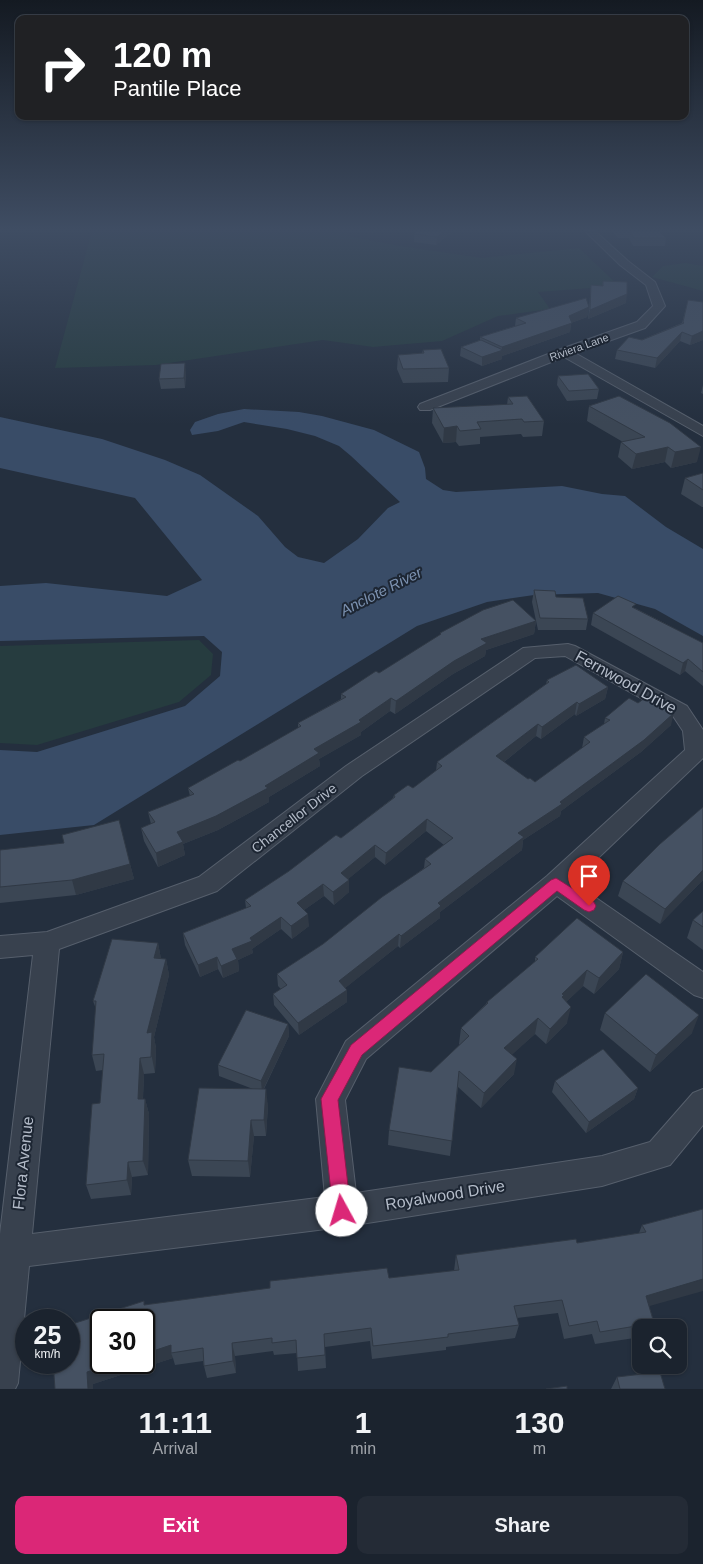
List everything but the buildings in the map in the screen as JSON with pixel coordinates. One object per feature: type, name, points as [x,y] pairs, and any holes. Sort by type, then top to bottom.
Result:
[{"type":"street","name":"Riviera Lane","points":[[425,407],[640,325],[658,306],[655,296]]},
{"type":"street","points":[[565,352],[703,432]]},
{"type":"street","name":"Fernwood Drive","points":[[342,1211],[330,1099],[356,1050],[556,883],[696,752],[693,731],[680,711],[568,650]]},
{"type":"street","name":"Chancellor Drive","points":[[0,947],[47,943],[208,884],[354,771],[530,652],[568,650]]},
{"type":"street","points":[[556,883],[703,987]]},
{"type":"street","name":"Flora Avenue","points":[[0,1383],[47,943]]},
{"type":"street","name":"Royalwood Drive","points":[[13,1252],[342,1211],[602,1171],[659,1154],[703,1103]]},
{"type":"green space","points":[[74,296],[541,296],[550,309],[498,316],[442,341],[373,347],[323,340],[156,365],[55,368]]},
{"type":"green space","points":[[199,640],[213,654],[211,675],[179,702],[37,745],[0,743],[0,646]]},
{"type":"water","name":"Anclote River","points":[[244,409],[299,412],[374,430],[419,452],[425,468],[426,479],[443,490],[456,492],[562,486],[602,494],[625,496],[666,527],[703,549],[703,636],[655,609],[598,593],[534,595],[487,602],[417,626],[94,825],[0,835],[0,750],[37,752],[185,706],[220,676],[222,652],[204,636],[0,641],[0,586],[46,583],[167,596],[202,580],[135,498],[0,468],[0,417],[102,439],[165,460],[200,475],[258,516],[285,547],[298,557],[324,563],[358,539],[388,508],[400,502],[339,446],[315,436],[244,422],[218,431],[192,435],[190,430],[195,422],[218,414]]},
{"type":"route","points":[[342,1211],[330,1099],[356,1050],[556,883],[589,906]]}]
